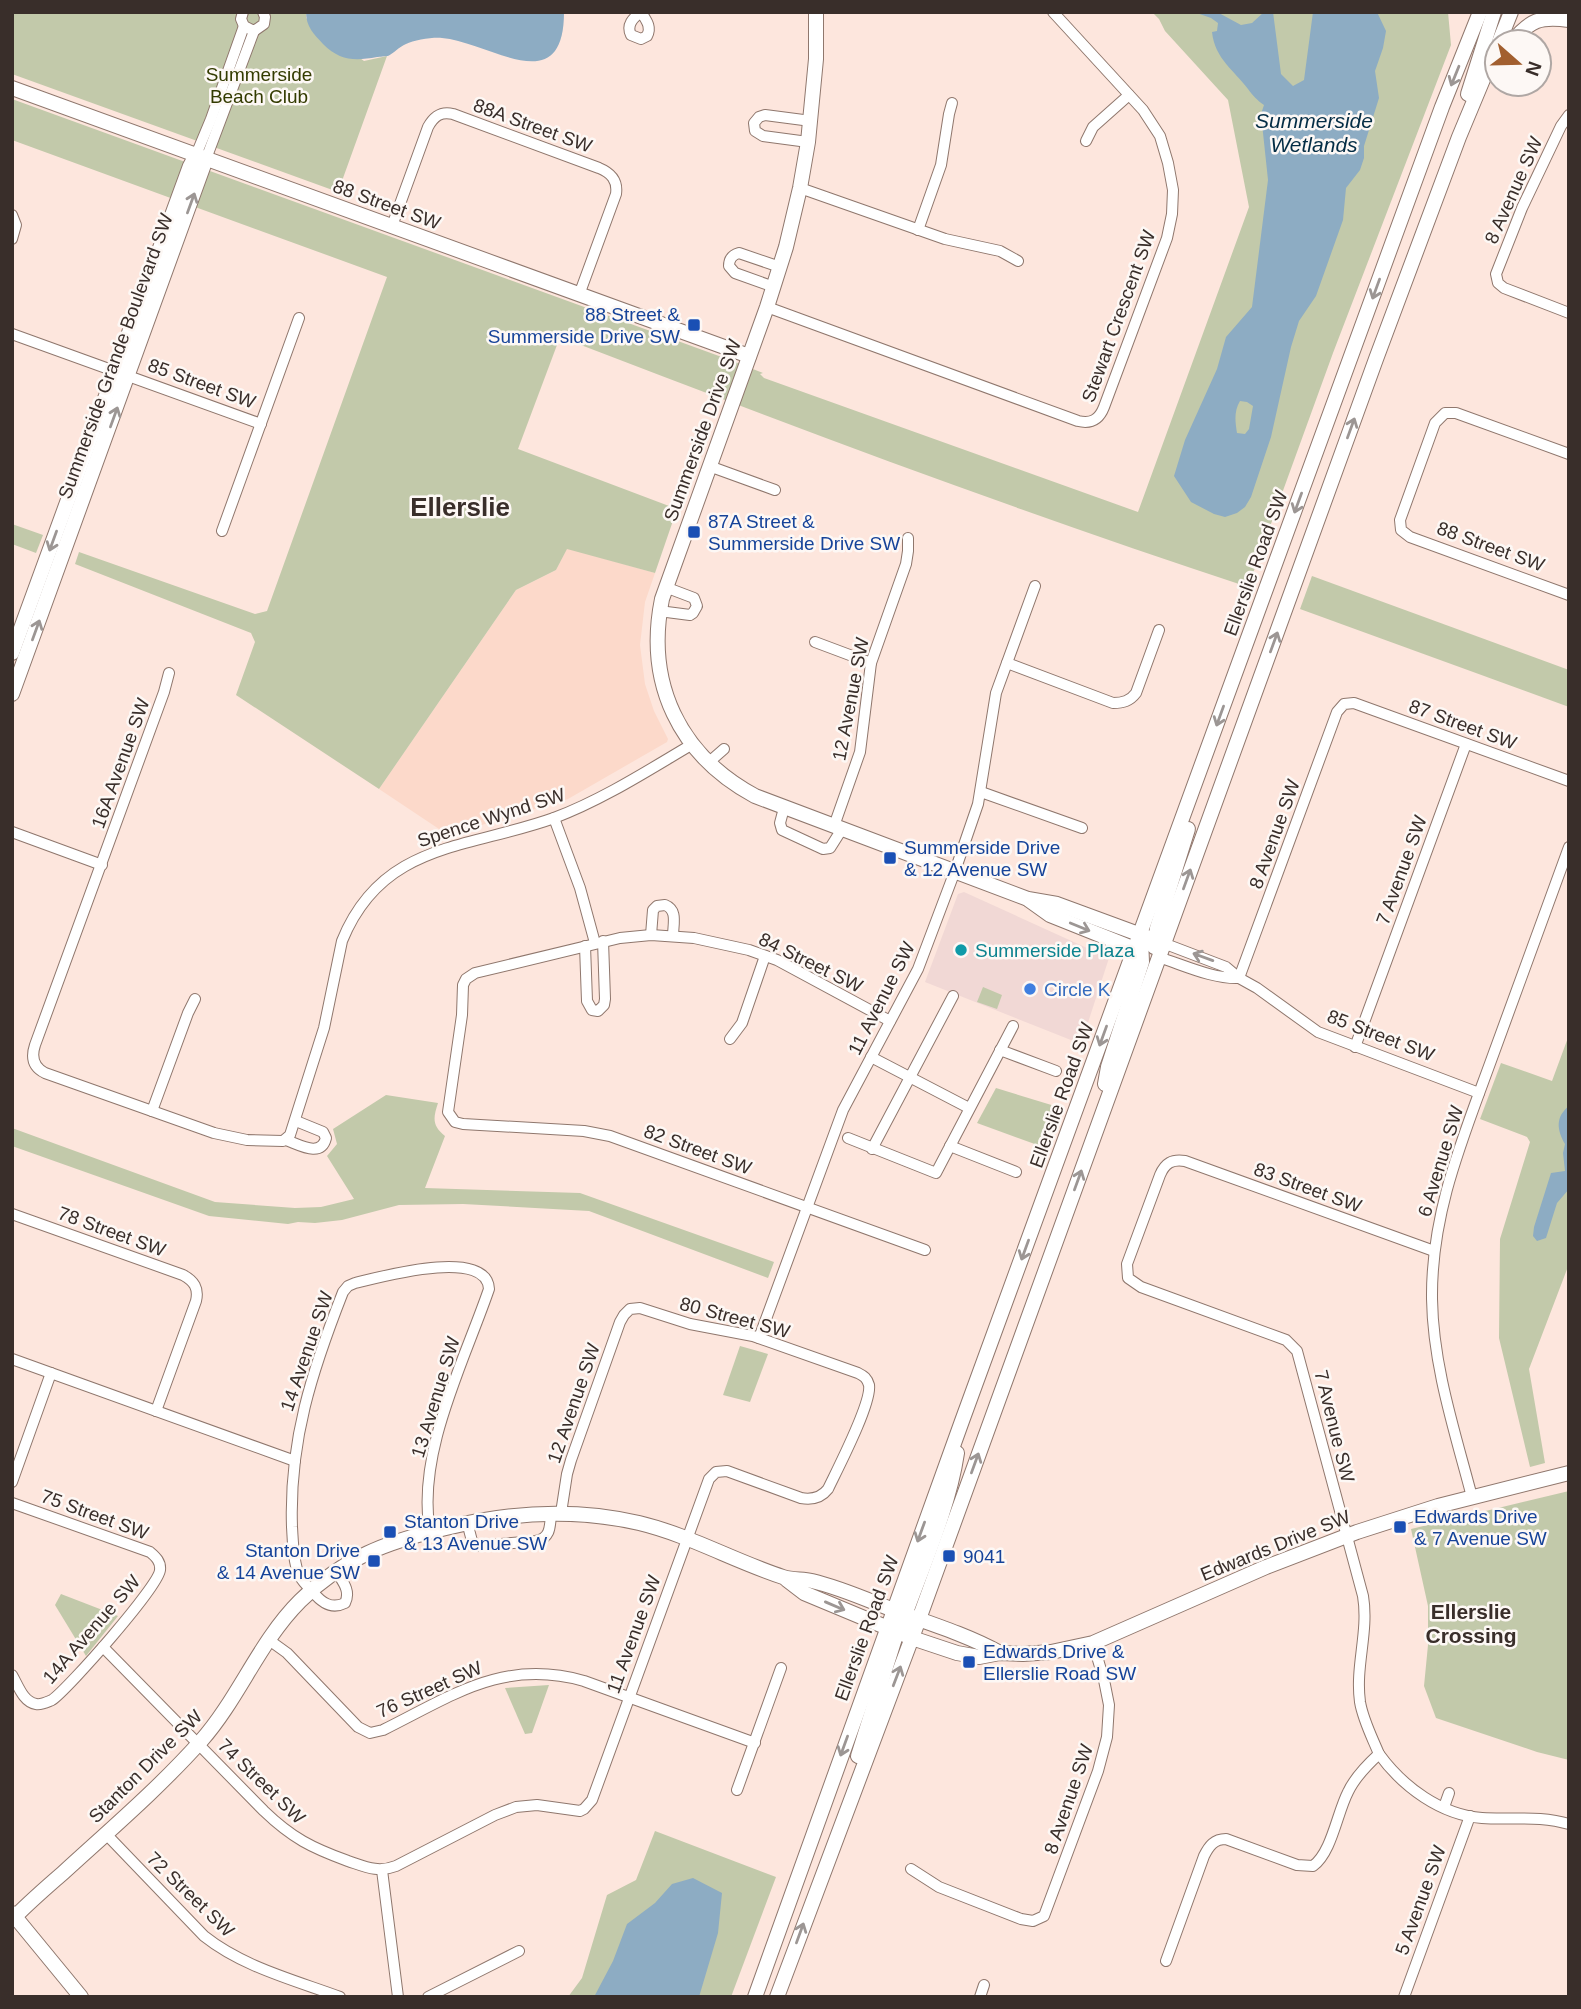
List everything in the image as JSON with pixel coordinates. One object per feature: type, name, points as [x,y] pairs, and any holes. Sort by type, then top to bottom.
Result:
[{"type":"main road","name":"Summerside Drive SW","points":[[816,12],[816,59],[811,121],[800,188],[780,267],[665,587],[659,611],[659,671],[667,699],[691,744],[708,763],[743,790],[784,808],[1028,899],[1057,904],[1140,934]]},
{"type":"main road","points":[[1466,49],[1467,12]]},
{"type":"main road","name":"Ellerslie Road SW","points":[[1140,934],[1437,120],[1480,12]]},
{"type":"main road","points":[[1427,222],[1494,12]]},
{"type":"main road","points":[[1562,12],[1569,17]]},
{"type":"main road","points":[[1526,28],[1542,19],[1569,17]]},
{"type":"main road","name":"Ellerslie Road SW","points":[[755,1997],[892,1630],[906,1615],[1096,1130],[1159,946],[1427,222],[1483,82]]},
{"type":"main road","name":"88 Street SW","points":[[12,88],[749,356]]},
{"type":"main road","points":[[1427,222],[1483,98]]},
{"type":"main road","name":"Summerside Grande Boulevard SW","points":[[12,694],[122,374],[201,157]]},
{"type":"main road","name":"Summerside Grande Boulevard SW","points":[[12,653],[122,374]]},
{"type":"main road","points":[[1159,946],[1205,759]]},
{"type":"main road","name":"Summerside Drive SW","points":[[1028,899],[1051,915],[1138,950]]},
{"type":"main road","points":[[1096,1130],[1108,1067],[1142,962],[1138,950],[1140,934]]},
{"type":"main road","name":"85 Street SW","points":[[1140,934],[1159,946]]},
{"type":"main road","name":"85 Street SW","points":[[1138,950],[1159,946]]},
{"type":"main road","name":"Ellerslie Road SW","points":[[777,1997],[912,1638],[906,1615],[962,1421],[1138,950]]},
{"type":"main road","name":"Edwards Drive SW","points":[[892,1630],[968,1656],[979,1657],[1000,1653],[1051,1652],[1093,1643],[1266,1567],[1346,1536],[1408,1515],[1569,1473]]},
{"type":"main road","name":"Stanton Drive SW","points":[[13,1917],[154,1790],[199,1744],[230,1703],[269,1640],[290,1612],[336,1572],[376,1548],[409,1536],[516,1514],[556,1513],[608,1517],[638,1523],[687,1539],[786,1579],[813,1582],[906,1615]]},
{"type":"main road","name":"Stanton Drive SW","points":[[786,1579],[804,1593],[892,1630]]},
{"type":"main road","name":"Edwards Drive SW","points":[[906,1615],[977,1640],[1000,1653]]},
{"type":"main road","points":[[845,1814],[849,1786],[892,1630]]},
{"type":"main road","points":[[13,1917],[81,1997]]},
{"type":"street","name":"Summerside Grande Boulevard SW","points":[[243,12],[241,19],[249,29]]},
{"type":"street","name":"Summerside Grande Boulevard SW","points":[[249,29],[264,24],[263,12]]},
{"type":"street","name":"Stewart Crescent SW","points":[[767,307],[1077,421],[1095,420],[1099,417],[1167,238],[1173,190],[1165,149],[1149,117],[1054,12]]},
{"type":"street","name":"Summerside Grande Boulevard SW","points":[[201,157],[249,29]]},
{"type":"street","points":[[1086,141],[1093,127],[1129,95]]},
{"type":"street","points":[[918,230],[941,165],[952,103]]},
{"type":"street","name":"88A Street SW","points":[[392,226],[428,127],[438,115],[444,113],[600,168],[613,177],[616,194],[579,295]]},
{"type":"street","points":[[808,142],[763,136],[755,131],[754,127],[758,117],[765,115],[811,121]]},
{"type":"street","name":"8 Avenue SW","points":[[1569,115],[1555,138],[1511,233],[1497,269],[1496,279],[1509,290],[1569,313]]},
{"type":"street","points":[[800,188],[956,243],[1000,251],[1018,261]]},
{"type":"street","points":[[12,239],[16,225],[13,217]]},
{"type":"street","points":[[774,286],[735,273],[729,266],[729,261],[734,254],[739,253],[780,267]]},
{"type":"street","points":[[222,531],[299,318]]},
{"type":"street","name":"85 Street SW","points":[[12,334],[261,424]]},
{"type":"street","name":"88 Street SW","points":[[1569,454],[1456,413],[1445,414],[1435,423],[1399,520],[1401,530],[1410,537],[1569,595]]},
{"type":"street","points":[[709,466],[775,489]]},
{"type":"street","name":"12 Avenue SW","points":[[838,827],[860,752],[871,663],[905,564],[908,538]]},
{"type":"street","name":"11 Avenue SW","points":[[759,1338],[843,1110],[923,957],[974,820],[981,792],[994,702],[1035,586]]},
{"type":"street","points":[[659,611],[690,615],[697,606],[694,598],[665,587]]},
{"type":"street","points":[[1007,663],[1113,703],[1128,701],[1138,689],[1159,630]]},
{"type":"street","points":[[815,642],[871,663]]},
{"type":"street","name":"16A Avenue SW","points":[[102,865],[169,673]]},
{"type":"street","name":"87 Street SW","points":[[1344,704],[1354,703],[1569,781]]},
{"type":"street","name":"8 Avenue SW","points":[[1240,978],[1335,716],[1344,704]]},
{"type":"street","name":"Spence Wynd SW","points":[[286,1140],[296,1122],[329,1012],[342,941],[363,901],[384,880],[410,862],[432,853],[554,818],[593,801],[691,744]]},
{"type":"street","name":"7 Avenue SW","points":[[1356,1047],[1466,744]]},
{"type":"street","points":[[708,763],[724,749]]},
{"type":"street","points":[[981,792],[1082,828]]},
{"type":"street","points":[[784,808],[780,823],[782,830],[823,849],[830,848],[838,827]]},
{"type":"street","points":[[554,818],[586,904],[595,943],[605,999],[604,1005],[597,1011],[592,1010],[587,1001],[595,943]]},
{"type":"street","points":[[12,832],[102,865],[35,1045],[33,1057],[36,1066],[45,1073],[226,1136],[286,1140],[320,1149],[326,1138],[323,1132],[296,1122]]},
{"type":"street","name":"6 Avenue SW","points":[[1472,1497],[1437,1359],[1432,1300],[1434,1251],[1448,1182],[1569,848]]},
{"type":"street","points":[[651,935],[653,910],[657,906],[665,905],[674,913],[673,936]]},
{"type":"street","name":"84 Street SW","points":[[452,1119],[448,1112],[448,1102],[466,979],[475,973],[595,943],[651,935],[720,943],[765,956],[792,968],[890,1021]]},
{"type":"street","name":"85 Street SW","points":[[1159,946],[1226,967],[1318,1032],[1479,1093]]},
{"type":"street","points":[[730,1039],[742,1023],[765,956]]},
{"type":"street","points":[[872,1149],[953,996]]},
{"type":"street","points":[[152,1111],[195,999]]},
{"type":"street","points":[[848,1138],[936,1173],[1013,1026]]},
{"type":"street","points":[[1000,1050],[1056,1071]]},
{"type":"street","points":[[871,1057],[969,1108]]},
{"type":"street","name":"82 Street SW","points":[[452,1119],[468,1125],[584,1131],[610,1136],[925,1250]]},
{"type":"street","points":[[950,1146],[1016,1172]]},
{"type":"street","name":"83 Street SW","points":[[1294,1346],[1286,1340],[1136,1285],[1128,1278],[1127,1264],[1160,1175],[1169,1163],[1174,1160],[1185,1161],[1434,1251]]},
{"type":"street","name":"78 Street SW","points":[[12,1214],[183,1275],[196,1286],[196,1301],[156,1410]]},
{"type":"street","name":"14 Avenue SW","points":[[312,1591],[299,1575],[295,1559],[292,1513],[295,1461],[298,1433],[312,1379],[343,1292],[355,1283],[423,1268],[472,1270],[485,1276]]},
{"type":"street","name":"13 Avenue SW","points":[[430,1531],[427,1506],[433,1452],[444,1411],[489,1289],[485,1276]]},
{"type":"street","name":"80 Street SW","points":[[630,1309],[640,1308],[690,1324],[759,1338],[858,1373],[868,1381],[869,1391],[858,1424],[828,1489],[817,1498],[801,1497],[731,1472],[716,1472]]},
{"type":"street","name":"12 Avenue SW","points":[[556,1513],[571,1460],[620,1322],[630,1309]]},
{"type":"street","name":"7 Avenue SW","points":[[1294,1346],[1299,1356],[1364,1605],[1360,1703],[1379,1754],[1409,1787],[1444,1807],[1469,1816],[1543,1818],[1569,1824]]},
{"type":"street","points":[[12,1359],[295,1461]]},
{"type":"street","points":[[12,1482],[51,1373]]},
{"type":"street","name":"11 Avenue SW","points":[[382,1871],[516,1807],[537,1805],[576,1811],[584,1809],[592,1800],[706,1485],[716,1472]]},
{"type":"street","name":"75 Street SW","points":[[12,1503],[150,1552],[160,1565]]},
{"type":"street","points":[[467,1522],[472,1541],[477,1546],[536,1541],[548,1535],[556,1513]]},
{"type":"street","name":"14A Avenue SW","points":[[12,1675],[24,1696],[36,1704],[45,1703],[57,1696],[103,1647],[157,1580],[160,1565]]},
{"type":"street","points":[[312,1591],[323,1603],[336,1606],[345,1603],[348,1591],[336,1572]]},
{"type":"street","name":"76 Street SW","points":[[269,1640],[287,1653],[358,1727],[370,1732],[383,1730],[472,1686],[504,1676],[546,1673],[577,1679],[755,1743]]},
{"type":"street","name":"8 Avenue SW","points":[[911,1869],[939,1887],[1025,1921],[1038,1920],[1044,1916],[1098,1770],[1107,1737],[1109,1705],[1093,1643]]},
{"type":"street","name":"74 Street SW","points":[[103,1647],[264,1811],[296,1838],[319,1851],[382,1871]]},
{"type":"street","points":[[737,1790],[781,1668]]},
{"type":"street","points":[[1166,1961],[1209,1847],[1220,1839],[1231,1841],[1297,1864],[1312,1866],[1319,1861],[1326,1849],[1353,1783],[1379,1754]]},
{"type":"street","points":[[1444,1807],[1449,1793]]},
{"type":"street","name":"5 Avenue SW","points":[[1404,1997],[1469,1816]]},
{"type":"street","name":"72 Street SW","points":[[106,1833],[204,1936],[217,1946],[240,1960],[340,1997]]},
{"type":"street","points":[[382,1871],[398,1997]]},
{"type":"street","points":[[428,1997],[519,1951]]},
{"type":"shaded area","points":[[567,548],[655,573],[645,602],[640,645],[645,684],[667,742],[568,799],[448,835],[379,789],[516,590],[556,570]]},
{"type":"shaded area","points":[[964,892],[1109,958],[1081,1044],[925,982],[958,894]]},
{"type":"green space","name":"Summerside Beach Club","points":[[12,12],[306,12],[306,18],[364,61],[387,56],[338,192],[12,74]]},
{"type":"green space","points":[[1152,12],[1448,12],[1451,45],[1333,353],[1248,587],[988,497],[560,337],[518,449],[677,509],[655,573],[567,549],[556,570],[516,590],[379,789],[236,695],[255,642],[251,633],[75,564],[79,552],[255,614],[267,611],[387,277],[12,140],[12,99],[730,360],[763,373],[760,374],[764,378],[1138,512],[1249,207],[1228,100],[1165,31]]},
{"type":"green space","points":[[12,524],[43,535],[36,553],[12,544]]},
{"type":"green space","points":[[1312,576],[1569,670],[1569,707],[1300,609]]},
{"type":"green space","points":[[983,987],[1002,995],[997,1009],[977,1002]]},
{"type":"green space","points":[[1569,1035],[1569,1264],[1529,1369],[1545,1463],[1530,1467],[1499,1338],[1500,1239],[1530,1142],[1527,1137],[1480,1119],[1501,1063],[1552,1081]]},
{"type":"green space","points":[[996,1088],[1058,1107],[1043,1147],[977,1123]]},
{"type":"green space","points":[[386,1095],[438,1103],[435,1121],[445,1136],[425,1188],[580,1193],[774,1262],[768,1278],[589,1211],[463,1204],[399,1205],[342,1220],[288,1224],[209,1216],[12,1146],[12,1128],[215,1202],[295,1208],[321,1207],[354,1199],[327,1156],[337,1144],[333,1129]]},
{"type":"green space","points":[[740,1346],[768,1354],[750,1402],[723,1395]]},
{"type":"green space","points":[[1569,1491],[1569,1760],[1436,1718],[1424,1686],[1428,1606],[1411,1529]]},
{"type":"green space","points":[[61,1594],[118,1616],[86,1656],[55,1605]]},
{"type":"green space","points":[[549,1685],[532,1733],[525,1734],[505,1688]]},
{"type":"green space","points":[[655,1831],[776,1877],[731,1997],[568,1997],[582,1978],[607,1895],[636,1880]]},
{"type":"water","points":[[306,12],[564,12],[561,39],[552,55],[538,61],[521,60],[438,38],[409,43],[388,56],[362,59],[342,57],[329,50],[314,33],[309,26]]},
{"type":"water","name":"Summerside Wetlands","points":[[1194,12],[1217,12],[1241,25],[1252,23],[1264,12],[1273,12],[1281,74],[1293,86],[1304,80],[1313,12],[1377,12],[1386,31],[1375,71],[1379,98],[1364,146],[1364,158],[1360,170],[1346,188],[1343,220],[1316,296],[1299,321],[1271,437],[1251,497],[1245,507],[1225,517],[1191,502],[1174,476],[1185,440],[1217,369],[1226,337],[1252,307],[1268,180],[1261,114],[1264,105],[1253,96],[1221,57],[1212,32],[1217,31],[1218,23]],"holes":[[[1240,401],[1253,406],[1249,429],[1245,434],[1237,433],[1237,409]]]},
{"type":"water","points":[[1569,1106],[1569,1189],[1557,1203],[1546,1238],[1537,1241],[1533,1236],[1534,1227],[1551,1173],[1565,1171],[1565,1144],[1560,1134],[1559,1119]]},
{"type":"water","points":[[693,1878],[722,1893],[718,1933],[699,1997],[594,1997],[613,1961],[627,1924],[655,1903],[672,1884]]},
{"type":"place","name":"88 Street & Summerside Drive SW","points":[[694,325]]},
{"type":"place","name":"87A Street & Summerside Drive SW","points":[[694,532]]},
{"type":"place","name":"Summerside Drive & 12 Avenue SW","points":[[890,858]]},
{"type":"place","name":"Summerside Plaza","points":[[961,950]]},
{"type":"place","name":"Circle K","points":[[1030,989]]},
{"type":"place","name":"Edwards Drive & 7 Avenue SW","points":[[1400,1527]]},
{"type":"place","name":"Stanton Drive & 13 Avenue SW","points":[[390,1532]]},
{"type":"place","name":"9041","points":[[949,1556]]},
{"type":"place","name":"Stanton Drive & 14 Avenue SW","points":[[374,1561]]},
{"type":"place","name":"Edwards Drive & Ellerslie Road SW","points":[[969,1662]]},
{"type":"district","name":"Ellerslie","points":[[460,507]]},
{"type":"district","name":"Ellerslie Crossing","points":[[1471,1624]]}]
